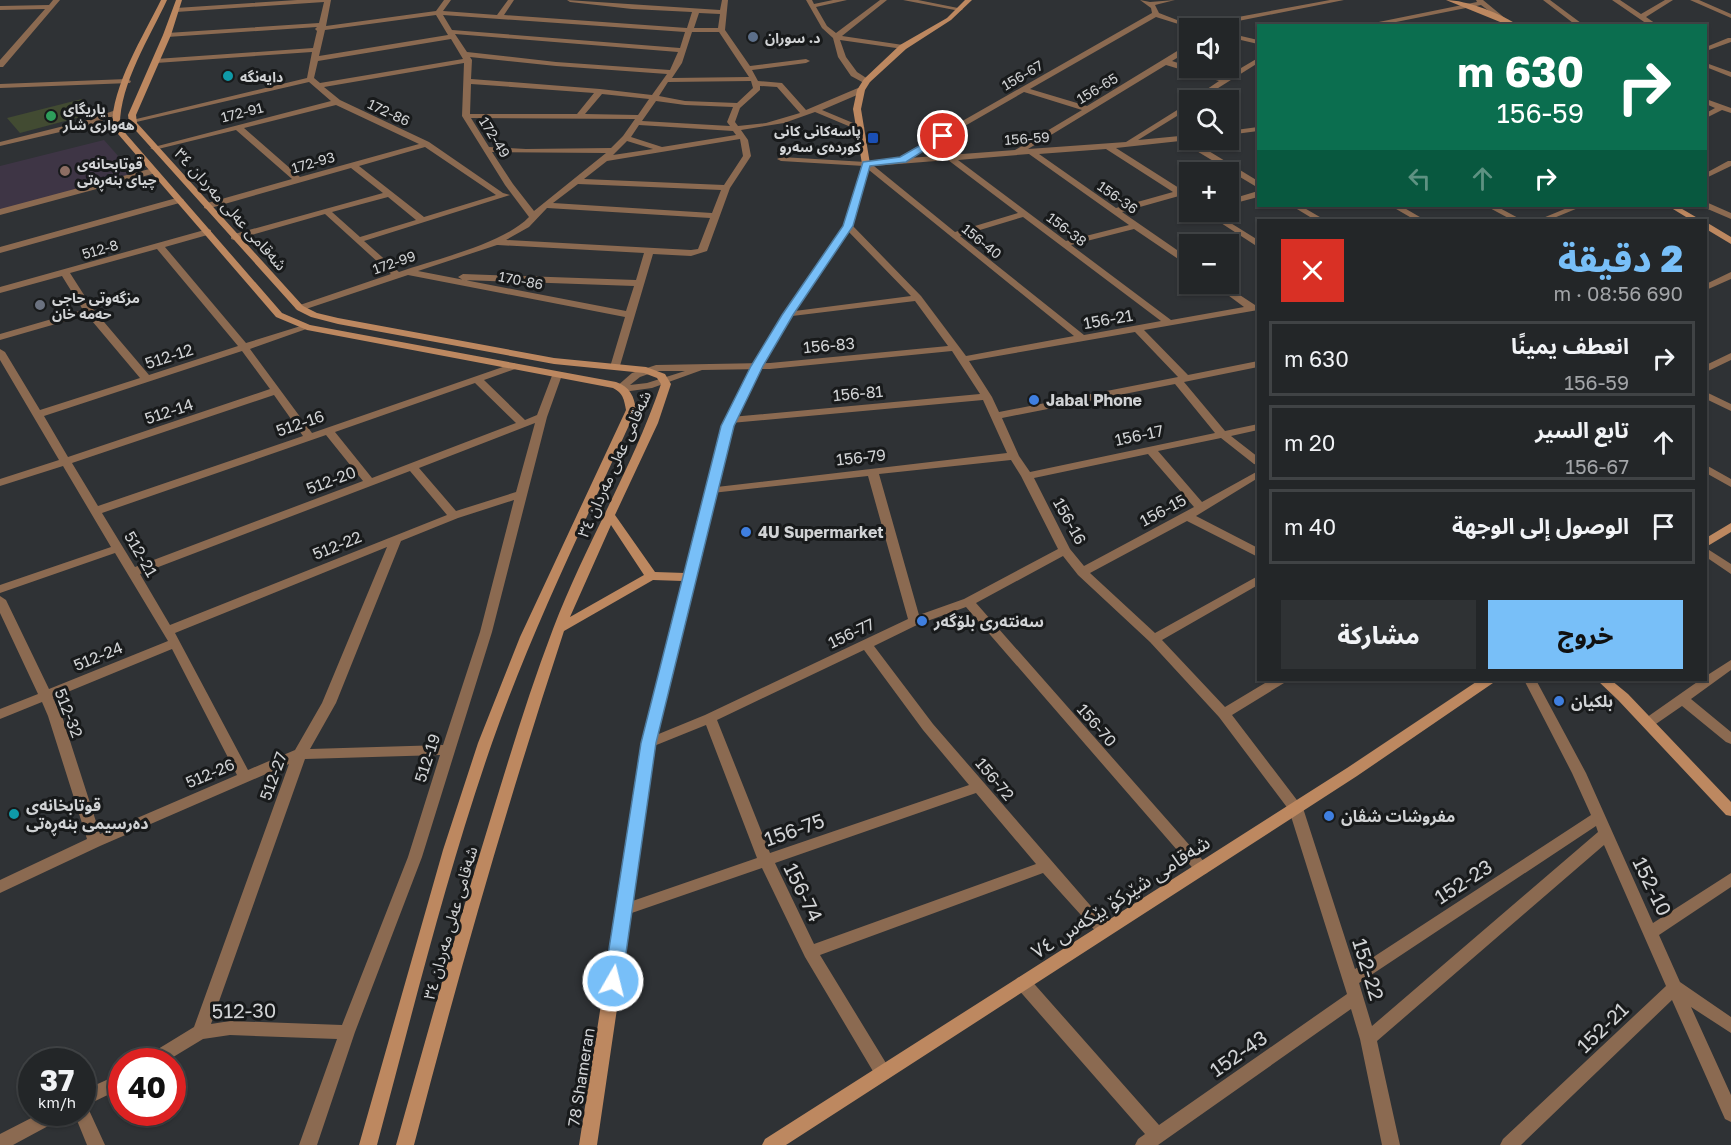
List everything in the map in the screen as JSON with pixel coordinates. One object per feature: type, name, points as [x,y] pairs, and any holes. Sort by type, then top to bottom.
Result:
[{"type":"main road","points":[[115,115],[127,81],[164,0]]},
{"type":"main road","points":[[864,85],[903,47],[937,27],[969,0]]},
{"type":"main road","points":[[1449,0],[1514,24]]},
{"type":"main road","points":[[132,120],[132,115],[177,5]]},
{"type":"main road","points":[[137,60],[156,59]]},
{"type":"main road","name":"78 Shameran","points":[[588,1145],[649,743],[688,577],[731,420],[757,366],[787,315],[848,226],[866,164],[857,110],[864,85]]},
{"type":"main road","name":"شەقامی عەلی مەردان ٣٤","points":[[115,115],[120,133],[279,315],[307,327],[514,366],[552,369],[615,367],[646,370],[661,376],[666,381],[666,389],[653,423],[559,629],[523,736],[455,962],[405,1145]]},
{"type":"main road","name":"شەقامی عەلی مەردان ٣٤","points":[[132,120],[234,237],[300,308],[314,315],[338,321],[552,369],[622,388],[632,404],[629,417],[599,476],[526,637],[485,743],[447,861],[368,1145]]},
{"type":"main road","points":[[1674,207],[1695,219]]},
{"type":"main road","points":[[1707,226],[1731,241]]},
{"type":"main road","points":[[610,515],[651,576]]},
{"type":"main road","points":[[1707,542],[1731,527]]},
{"type":"main road","points":[[559,629],[651,576],[688,577]]},
{"type":"main road","name":"شەقامی شێرکۆ بێکەس ٧٤","points":[[771,1145],[1202,869],[1486,681]]},
{"type":"main road","points":[[1605,681],[1731,811]]},
{"type":"street","points":[[0,65],[57,0]]},
{"type":"street","points":[[302,0],[315,3]]},
{"type":"street","points":[[132,120],[310,79],[320,27],[328,0],[315,3],[177,5]]},
{"type":"street","points":[[499,16],[511,0]]},
{"type":"street","points":[[572,0],[696,11],[723,6]]},
{"type":"street","points":[[714,0],[723,6]]},
{"type":"street","points":[[844,0],[811,3],[824,27],[836,37],[903,47]]},
{"type":"street","points":[[836,37],[884,0]]},
{"type":"street","points":[[906,0],[960,9]]},
{"type":"street","points":[[1146,2],[1172,0]]},
{"type":"street","points":[[1239,20],[1341,0]]},
{"type":"street","points":[[1546,0],[1579,24]]},
{"type":"street","points":[[1616,0],[1653,24]]},
{"type":"street","points":[[1642,16],[1670,0]]},
{"type":"street","points":[[1693,0],[1731,15]]},
{"type":"street","points":[[438,13],[447,2]]},
{"type":"street","points":[[1146,2],[1154,7],[1156,14],[1179,22]]},
{"type":"street","points":[[1372,24],[1480,2],[1503,19]]},
{"type":"street","points":[[496,242],[691,253],[702,251],[726,188],[747,156],[744,140],[731,122],[737,105],[757,88],[756,81],[721,30],[723,6]]},
{"type":"street","points":[[0,8],[50,7]]},
{"type":"street","points":[[496,242],[516,232],[626,138],[670,76],[683,50],[696,11]]},
{"type":"street","points":[[1719,11],[1731,11]]},
{"type":"street","points":[[438,13],[467,57]]},
{"type":"street","points":[[167,34],[320,27],[438,13],[690,30],[721,30]]},
{"type":"street","name":"156-67","points":[[902,160],[1156,14]]},
{"type":"street","points":[[156,59],[315,54],[452,34],[683,50]]},
{"type":"street","points":[[604,159],[738,132],[805,114],[864,85],[842,57],[836,37]]},
{"type":"street","points":[[1239,38],[1257,42]]},
{"type":"street","points":[[1707,49],[1731,40]]},
{"type":"street","name":"156-65","points":[[1018,152],[1179,54]]},
{"type":"street","points":[[318,86],[467,57],[670,76],[756,81],[779,85],[805,114]]},
{"type":"street","name":"172-49","points":[[467,57],[466,116],[514,192],[533,216]]},
{"type":"street","points":[[746,69],[806,61]]},
{"type":"street","points":[[1211,90],[1257,61]]},
{"type":"street","points":[[1166,62],[1226,81]]},
{"type":"street","points":[[1707,65],[1731,75]]},
{"type":"street","name":"172-86","points":[[310,79],[337,102],[426,144],[502,196]]},
{"type":"street","points":[[0,86],[127,81]]},
{"type":"street","points":[[466,81],[600,91],[685,103],[737,105]]},
{"type":"street","points":[[1024,90],[1088,110]]},
{"type":"street","points":[[579,116],[600,91]]},
{"type":"street","points":[[1707,101],[1731,111]]},
{"type":"street","name":"172-91","points":[[154,147],[337,102]]},
{"type":"street","points":[[1707,115],[1722,107]]},
{"type":"street","points":[[816,110],[861,128]]},
{"type":"street","points":[[1125,144],[1179,111]]},
{"type":"street","points":[[0,144],[115,115]]},
{"type":"street","points":[[466,116],[579,116],[638,120],[738,132]]},
{"type":"street","points":[[238,127],[298,180]]},
{"type":"street","points":[[1239,131],[1256,128]]},
{"type":"street","points":[[626,138],[662,149]]},
{"type":"street","name":"156-59","points":[[781,159],[866,164],[1179,139]]},
{"type":"street","name":"172-93","points":[[207,206],[426,144]]},
{"type":"street","points":[[1108,146],[1179,193]]},
{"type":"street","points":[[487,148],[526,151],[612,150]]},
{"type":"street","points":[[1204,150],[1257,183]]},
{"type":"street","name":"156-36","points":[[1030,151],[1179,256]]},
{"type":"street","name":"156-38","points":[[949,157],[1169,323]]},
{"type":"street","name":"156-40","points":[[866,164],[1082,339]]},
{"type":"street","points":[[1707,176],[1731,164]]},
{"type":"street","points":[[353,165],[422,220]]},
{"type":"street","points":[[0,212],[153,171]]},
{"type":"street","points":[[575,182],[726,188]]},
{"type":"street","points":[[358,240],[514,192]]},
{"type":"street","points":[[1114,211],[1179,193]]},
{"type":"street","points":[[234,237],[388,194]]},
{"type":"street","points":[[1239,200],[1257,194]]},
{"type":"street","points":[[0,250],[180,200]]},
{"type":"street","points":[[545,205],[714,216]]},
{"type":"street","points":[[1707,205],[1731,216]]},
{"type":"street","points":[[1298,207],[1319,219]]},
{"type":"street","points":[[1397,207],[1419,219]]},
{"type":"street","points":[[1492,207],[1516,219]]},
{"type":"street","points":[[1545,219],[1576,207]]},
{"type":"street","points":[[326,211],[358,240],[402,273]]},
{"type":"street","points":[[953,235],[1025,214]]},
{"type":"street","points":[[1224,222],[1257,243]]},
{"type":"street","name":"156-16","points":[[848,226],[918,298],[963,359],[987,397],[1014,456],[1027,476],[1065,550],[1082,572],[1154,639],[1224,714],[1296,808]]},
{"type":"street","points":[[1064,244],[1135,226]]},
{"type":"street","name":"512-8","points":[[0,290],[208,232]]},
{"type":"street","name":"172-99","points":[[300,308],[496,242]]},
{"type":"street","points":[[159,246],[244,347],[310,438]]},
{"type":"street","points":[[615,367],[649,251]]},
{"type":"street","points":[[65,273],[89,311],[147,379]]},
{"type":"street","name":"170-86","points":[[402,273],[513,291],[630,315]]},
{"type":"street","points":[[1707,287],[1731,275]]},
{"type":"street","points":[[429,276],[640,283]]},
{"type":"street","points":[[513,291],[521,279]]},
{"type":"street","points":[[1233,294],[1256,308]]},
{"type":"street","points":[[787,315],[918,298]]},
{"type":"street","name":"156-21","points":[[963,359],[1256,308]]},
{"type":"street","points":[[0,337],[89,311]]},
{"type":"street","name":"512-12","points":[[39,414],[307,327]]},
{"type":"street","points":[[1138,329],[1222,434],[1257,461]]},
{"type":"street","name":"156-83","points":[[646,370],[757,366],[954,348]]},
{"type":"street","name":"512-21","points":[[0,352],[69,460],[96,511],[175,643],[245,777]]},
{"type":"street","points":[[1707,368],[1731,356]]},
{"type":"street","points":[[996,417],[1257,364]]},
{"type":"street","name":"512-16","points":[[96,511],[514,366]]},
{"type":"street","name":"156-83","points":[[622,388],[666,381],[706,367]]},
{"type":"street","name":"512-19","points":[[308,1145],[347,1032],[415,857],[449,750],[486,632],[542,417],[552,369]]},
{"type":"street","points":[[622,388],[626,381],[646,370]]},
{"type":"street","points":[[478,380],[523,424]]},
{"type":"street","name":"512-14","points":[[0,483],[275,391]]},
{"type":"street","points":[[1707,396],[1731,408]]},
{"type":"street","name":"156-81","points":[[731,420],[987,397]]},
{"type":"street","name":"512-20","points":[[132,573],[542,417]]},
{"type":"street","name":"156-17","points":[[1027,476],[1257,427]]},
{"type":"street","points":[[329,431],[370,483]]},
{"type":"street","points":[[1150,449],[1201,508]]},
{"type":"street","name":"156-79","points":[[712,490],[1014,456]]},
{"type":"street","points":[[412,467],[454,516]]},
{"type":"street","points":[[1707,469],[1731,484]]},
{"type":"street","points":[[873,472],[915,621]]},
{"type":"street","name":"156-15","points":[[1082,572],[1187,516],[1257,475]]},
{"type":"street","name":"512-22","points":[[167,631],[454,516],[521,494]]},
{"type":"street","points":[[1187,516],[1257,552]]},
{"type":"street","name":"512-27","points":[[200,1032],[300,754],[329,703],[396,540]]},
{"type":"street","points":[[0,589],[118,548]]},
{"type":"street","name":"156-77","points":[[649,743],[710,718],[915,621],[968,602],[1065,550]]},
{"type":"street","points":[[1707,553],[1731,570]]},
{"type":"street","points":[[1154,639],[1257,581]]},
{"type":"street","name":"512-32","points":[[0,600],[55,716],[95,842]]},
{"type":"street","name":"156-70","points":[[968,602],[1202,869]]},
{"type":"street","name":"512-24","points":[[0,714],[175,643]]},
{"type":"street","name":"156-72","points":[[866,644],[928,727],[1104,931]]},
{"type":"street","points":[[1648,723],[1725,668],[1731,679]]},
{"type":"street","points":[[1224,714],[1277,681]]},
{"type":"street","name":"152-10","points":[[1531,681],[1599,817],[1605,835],[1652,932],[1731,1113]]},
{"type":"street","points":[[1682,699],[1731,739]]},
{"type":"street","name":"156-74","points":[[710,718],[766,861],[810,952],[883,1073]]},
{"type":"street","name":"512-26","points":[[0,887],[95,842],[300,754],[449,750]]},
{"type":"street","name":"156-75","points":[[623,910],[979,787]]},
{"type":"street","name":"152-22","points":[[1296,808],[1356,996],[1368,1039],[1391,1145]]},
{"type":"street","name":"152-23","points":[[1351,980],[1599,817]]},
{"type":"street","points":[[1368,1039],[1605,835]]},
{"type":"street","points":[[810,952],[1046,866]]},
{"type":"street","points":[[1652,932],[1731,879]]},
{"type":"street","points":[[1023,983],[1150,1140]]},
{"type":"street","points":[[1675,987],[1731,1026]]},
{"type":"street","name":"152-21","points":[[1509,1145],[1675,987]]},
{"type":"street","name":"152-43","points":[[1150,1140],[1356,996]]},
{"type":"street","name":"512-30","points":[[174,1048],[200,1032],[230,1028],[347,1032]]},
{"type":"street","points":[[0,1143],[32,1126]]},
{"type":"street","points":[[88,1126],[96,1145]]},
{"type":"shaded area","name":"قوتابحانەی چیای بنەڕەتی","points":[[104,140],[135,175],[0,210],[0,166]]},
{"type":"green space","name":"یاریگای هەواری شار","points":[[82,99],[95,113],[20,133],[7,118]]},
{"type":"place","name":"د. سوران","points":[[753,37]]},
{"type":"place","name":"دایەنگە","points":[[228,76]]},
{"type":"place","name":"یاریگای هەواری شار","points":[[51,116]]},
{"type":"place","name":"پاسەکانی کانی کوردەی سەرو","points":[[873,138]]},
{"type":"place","name":"قوتابحانەی چیای بنەڕەتی","points":[[65,171]]},
{"type":"place","name":"مزگەوتی حاجی حەمە خان","points":[[40,305]]},
{"type":"place","name":"Jabal Phone","points":[[1034,400]]},
{"type":"place","name":"4U Supermarket","points":[[746,532]]},
{"type":"place","name":"سەنتەری بلۆگەر","points":[[922,621]]},
{"type":"place","name":"بلكيان","points":[[1559,701]]},
{"type":"place","name":"قوتابخانەی دەرسیمی بنەڕەتی","points":[[14,814]]},
{"type":"place","name":"مفروشات شڤان","points":[[1329,816]]},
{"type":"route","points":[[613,981],[649,743],[688,577],[728,426],[757,366],[787,315],[848,226],[866,164],[902,160],[943,136]]}]
